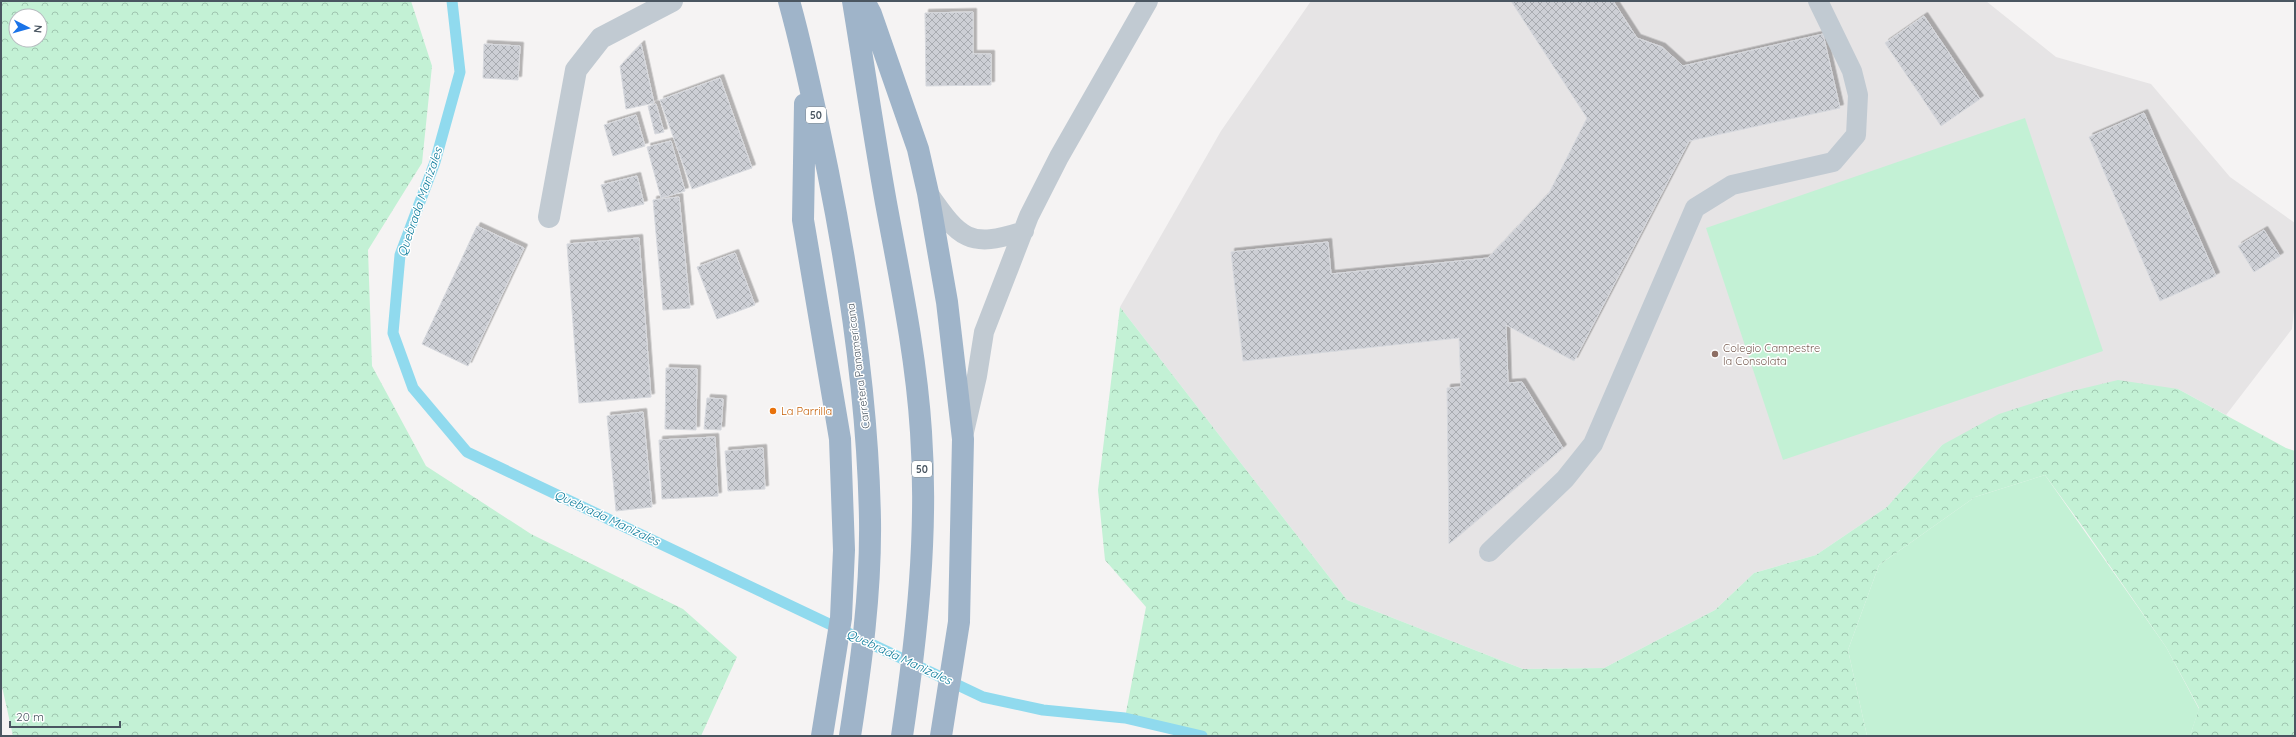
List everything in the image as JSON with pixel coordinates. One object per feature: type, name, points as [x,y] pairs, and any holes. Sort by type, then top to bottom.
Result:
[{"type":"highway","name":"Carretera Panamericana","points":[[789,1],[806,61],[840,231],[858,352],[866,442],[870,521],[865,626],[850,736]]},
{"type":"highway","name":"50","points":[[853,1],[887,204],[903,283],[914,358],[921,432],[923,552],[917,623],[902,736]]},
{"type":"highway","points":[[864,1],[871,14],[918,149],[928,193],[947,302],[963,439],[959,622],[940,736]]},
{"type":"highway","points":[[806,61],[803,220],[840,439],[844,550],[841,618],[822,736]]},
{"type":"street","points":[[549,217],[576,70],[601,38],[672,1]]},
{"type":"lane","points":[[963,439],[977,376],[984,332],[1029,216],[1059,157],[1148,1]]},
{"type":"lane","points":[[1489,552],[1565,479],[1593,444],[1695,208],[1732,185],[1833,162],[1856,135],[1858,95],[1852,71],[1818,1]]},
{"type":"lane","points":[[928,193],[946,218],[959,232],[972,238],[997,240],[1024,231]]},
{"type":"shaded area","name":"Colegio Campestre la Consolata","points":[[1311,1],[1986,1],[2056,57],[2151,84],[2230,177],[2295,223],[2295,301],[2292,329],[2226,415],[2178,389],[1942,445],[1887,507],[1816,555],[1754,573],[1715,610],[1604,668],[1523,669],[1347,600],[1120,307],[1221,131]]},
{"type":"green space","points":[[1,1],[411,1],[432,66],[422,163],[368,250],[372,366],[426,466],[531,534],[683,609],[737,657],[701,736],[13,736],[1,682]]},
{"type":"green space","points":[[2025,118],[2103,351],[1783,460],[1706,228]]},
{"type":"green space","points":[[1120,307],[1347,600],[1523,669],[1604,668],[1715,610],[1754,573],[1816,555],[1887,507],[1942,445],[1999,414],[2064,393],[2118,380],[2178,389],[2286,448],[2295,451],[2295,736],[2190,736],[2199,708],[2166,647],[2045,475],[1975,497],[1879,565],[1848,650],[1867,736],[1202,736],[1125,718],[1146,607],[1105,560],[1098,490]]},
{"type":"green space","points":[[2045,475],[2166,647],[2199,709],[2190,736],[1867,736],[1848,650],[1879,565],[1975,497]]},
{"type":"building","points":[[1511,1],[1613,1],[1637,38],[1662,47],[1683,66],[1823,34],[1840,108],[1689,141],[1574,361],[1506,325],[1508,383],[1522,382],[1563,448],[1449,544],[1447,388],[1461,387],[1459,338],[1243,361],[1231,252],[1328,242],[1331,274],[1488,258],[1549,193],[1587,118]]},
{"type":"building","points":[[973,12],[973,54],[991,54],[991,85],[926,86],[925,13]]},
{"type":"building","points":[[1924,16],[1980,99],[1941,126],[1885,43]]},
{"type":"building","points":[[484,44],[520,46],[518,80],[483,78]]},
{"type":"building","points":[[641,44],[654,103],[626,109],[620,66]]},
{"type":"building","points":[[720,78],[752,168],[692,189],[660,100]]},
{"type":"building","points":[[656,104],[664,132],[655,134],[648,106]]},
{"type":"building","points":[[2144,113],[2216,276],[2160,301],[2089,137]]},
{"type":"building","points":[[636,115],[645,146],[613,156],[604,125]]},
{"type":"building","points":[[671,141],[685,191],[661,198],[647,147]]},
{"type":"building","points":[[637,176],[644,204],[608,212],[601,185]]},
{"type":"building","points":[[679,197],[690,308],[663,310],[653,200]]},
{"type":"building","points":[[477,226],[524,248],[468,366],[422,344]]},
{"type":"building","points":[[2264,230],[2280,256],[2254,272],[2238,246]]},
{"type":"building","points":[[639,238],[651,397],[579,403],[567,244]]},
{"type":"building","points":[[735,253],[755,305],[717,319],[697,267]]},
{"type":"building","points":[[666,368],[697,369],[696,430],[665,429]]},
{"type":"building","points":[[707,398],[723,399],[721,430],[704,429]]},
{"type":"building","points":[[643,412],[652,507],[616,511],[607,416]]},
{"type":"building","points":[[715,437],[718,496],[662,499],[659,440]]},
{"type":"building","points":[[763,448],[765,489],[728,491],[725,451]]},
{"type":"waterway","name":"Quebrada Manizales","points":[[452,1],[460,72],[435,162],[400,255],[393,333],[413,388],[467,452],[983,697],[1043,710],[1125,718],[1202,736]]},
{"type":"place","name":"Colegio Campestre la Consolata","points":[[1715,354]]},
{"type":"place","name":"La Parrilla","points":[[773,411]]}]
